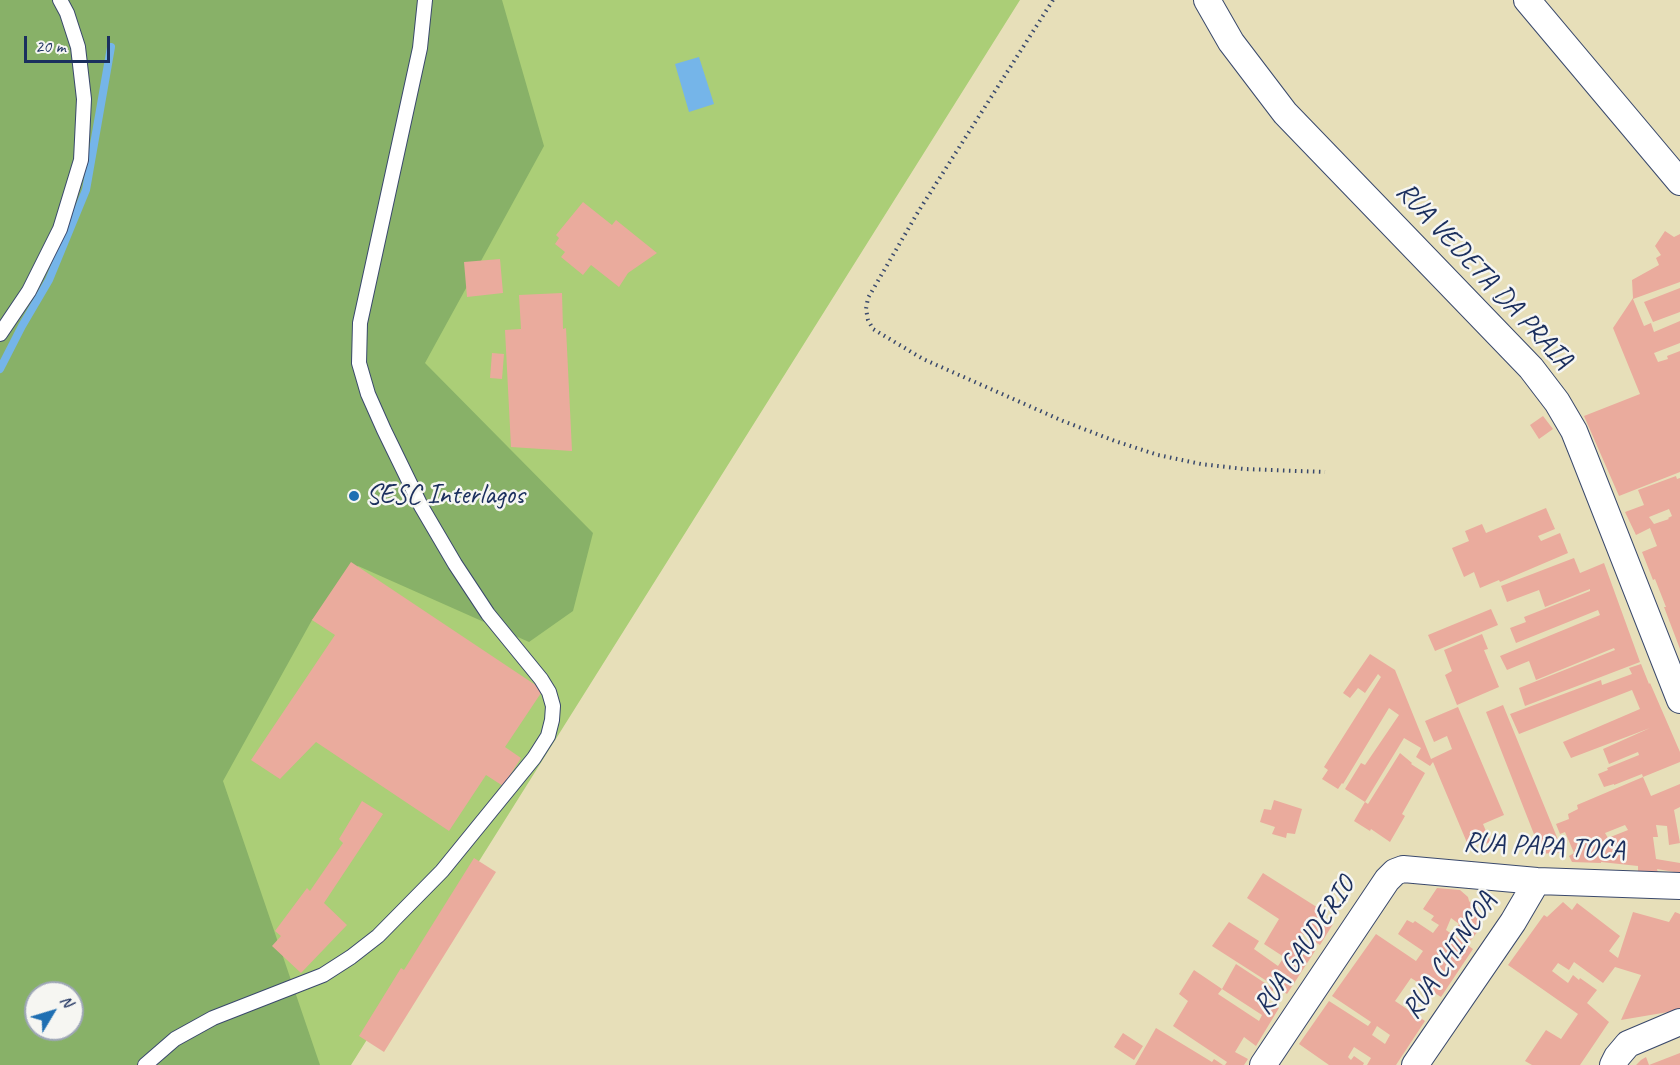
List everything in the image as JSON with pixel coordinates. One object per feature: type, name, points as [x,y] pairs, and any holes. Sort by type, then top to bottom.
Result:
[{"type":"street","name":"RUA VEDETA DA PRAIA","points":[[1207,0],[1232,42],[1285,113],[1531,368],[1557,402],[1574,431],[1680,700]]},
{"type":"street","points":[[1527,0],[1680,182]]},
{"type":"street","name":"RUA PAPA TOCA","points":[[1404,869],[1537,881],[1680,886]]},
{"type":"street","name":"RUA GAUDERIO","points":[[1263,1065],[1387,880],[1395,872],[1404,869]]},
{"type":"street","name":"RUA CHINCOA","points":[[1414,1065],[1513,922],[1537,881]]},
{"type":"street","points":[[1613,1065],[1617,1056],[1628,1044],[1680,1022]]},
{"type":"lane","points":[[0,334],[29,291],[60,229],[81,160],[84,99],[78,47],[67,13],[60,0]]},
{"type":"lane","points":[[145,1065],[175,1039],[213,1018],[323,975],[378,936],[442,872],[527,767],[548,736],[553,706],[549,692],[488,614],[421,506],[368,394],[360,363],[360,323],[420,48],[425,0]]},
{"type":"path","points":[[1053,0],[918,212],[867,298],[868,320],[873,330],[922,359],[1063,421],[1158,455],[1201,464],[1244,469],[1325,472]]},
{"type":"green space","name":"SESC Interlagos","points":[[0,0],[1020,0],[351,1065],[0,1065]]},
{"type":"green space","points":[[0,0],[502,0],[544,146],[425,363],[593,533],[573,611],[529,642],[358,566],[312,620],[223,781],[320,1065],[0,1065]]},
{"type":"water","points":[[699,57],[714,104],[689,112],[675,64]]},
{"type":"building","points":[[583,202],[612,225],[616,220],[657,253],[628,273],[619,287],[591,265],[583,275],[561,257],[565,252],[555,244],[559,238],[556,235]]},
{"type":"building","points":[[1665,231],[1674,237],[1680,234],[1680,282],[1633,299],[1644,326],[1651,323],[1654,332],[1680,321],[1680,343],[1654,353],[1658,362],[1680,351],[1680,472],[1619,496],[1584,416],[1640,394],[1613,328],[1633,298],[1632,280],[1659,265],[1656,258],[1661,255],[1655,246]]},
{"type":"building","points":[[500,259],[503,293],[467,297],[464,262]]},
{"type":"building","points":[[1680,288],[1680,312],[1653,322],[1644,302]]},
{"type":"building","points":[[562,293],[572,451],[511,447],[505,330],[521,329],[519,295]]},
{"type":"building","points":[[492,353],[504,354],[502,379],[490,378]]},
{"type":"building","points":[[1543,416],[1553,429],[1539,439],[1530,425]]},
{"type":"building","points":[[1676,476],[1677,479],[1680,478],[1680,649],[1664,607],[1666,607],[1642,552],[1657,546],[1650,528],[1636,535],[1625,512],[1644,505],[1638,490]],"holes":[[[1669,509],[1672,516],[1654,524],[1649,517]]]},
{"type":"building","points":[[1546,508],[1555,529],[1538,536],[1541,541],[1560,533],[1568,553],[1500,582],[1499,580],[1480,588],[1474,572],[1464,577],[1452,548],[1469,541],[1465,531],[1482,524],[1486,533]]},
{"type":"building","points":[[1574,558],[1580,573],[1604,563],[1640,662],[1525,706],[1519,688],[1615,650],[1614,648],[1536,680],[1529,661],[1507,670],[1500,656],[1600,615],[1598,610],[1516,643],[1510,628],[1526,622],[1524,617],[1590,591],[1590,589],[1545,607],[1539,590],[1507,602],[1501,586]]},
{"type":"building","points":[[351,562],[543,690],[505,747],[521,758],[503,786],[486,775],[449,831],[316,742],[280,779],[251,760],[335,635],[312,620]]},
{"type":"building","points":[[1491,609],[1498,625],[1435,651],[1428,635]]},
{"type":"building","points":[[1482,634],[1488,649],[1484,650],[1499,687],[1457,705],[1445,675],[1452,671],[1444,650]]},
{"type":"building","points":[[1370,654],[1395,670],[1431,759],[1452,749],[1447,736],[1434,742],[1425,721],[1458,707],[1504,815],[1483,824],[1491,843],[1468,845],[1433,762],[1430,766],[1416,757],[1421,748],[1404,738],[1365,802],[1345,789],[1361,763],[1365,765],[1399,715],[1389,708],[1343,784],[1338,789],[1322,779],[1328,770],[1324,767],[1381,677],[1378,674],[1365,693],[1358,688],[1350,698],[1343,693]]},
{"type":"building","points":[[1641,664],[1680,752],[1680,762],[1643,777],[1642,774],[1604,787],[1598,774],[1639,755],[1638,752],[1609,764],[1603,749],[1650,728],[1571,758],[1563,742],[1640,709],[1632,690],[1519,734],[1510,714],[1601,680],[1602,685],[1632,674],[1629,668]]},
{"type":"building","points":[[1503,705],[1563,852],[1542,854],[1541,852],[1486,712]]},
{"type":"building","points":[[1400,753],[1425,773],[1402,814],[1405,816],[1390,842],[1354,821],[1365,802],[1368,804]]},
{"type":"building","points":[[1643,777],[1651,796],[1680,784],[1680,807],[1674,810],[1680,843],[1669,845],[1667,826],[1656,825],[1658,837],[1653,837],[1656,859],[1680,863],[1680,873],[1657,869],[1659,877],[1638,874],[1638,866],[1572,862],[1569,856],[1574,853],[1565,832],[1560,834],[1556,824],[1569,819],[1568,814],[1578,809],[1577,805]],"holes":[[[1625,825],[1628,830],[1608,838],[1605,833]]]},
{"type":"building","points":[[1274,800],[1302,809],[1295,834],[1287,833],[1286,838],[1272,834],[1275,827],[1260,822],[1264,809],[1271,810]]},
{"type":"building","points":[[362,801],[383,814],[324,903],[347,925],[301,973],[272,946],[281,936],[275,931],[307,888],[310,891],[343,843],[339,839]]},
{"type":"building","points":[[474,858],[496,872],[384,1052],[359,1036],[401,968],[404,970]]},
{"type":"building","points":[[1263,873],[1323,911],[1320,915],[1333,924],[1320,945],[1301,933],[1297,940],[1315,951],[1287,994],[1212,946],[1229,922],[1259,941],[1254,949],[1278,966],[1284,957],[1264,944],[1279,919],[1247,898]]},
{"type":"building","points":[[1437,888],[1460,890],[1477,910],[1478,931],[1471,940],[1455,929],[1459,924],[1451,918],[1446,930],[1473,949],[1441,997],[1411,978],[1395,1001],[1425,1021],[1396,1065],[1367,1065],[1371,1058],[1354,1047],[1348,1057],[1351,1060],[1354,1056],[1364,1063],[1363,1065],[1329,1065],[1299,1044],[1329,1001],[1368,1026],[1371,1022],[1332,996],[1376,934],[1416,961],[1423,951],[1398,934],[1407,920],[1413,923],[1415,921],[1433,933],[1439,925],[1431,920],[1434,916],[1423,909]],"holes":[[[1377,1026],[1390,1035],[1385,1044],[1372,1035]]]},
{"type":"building","points":[[1563,902],[1572,910],[1577,903],[1620,936],[1609,951],[1618,958],[1633,912],[1669,922],[1675,912],[1680,914],[1680,1010],[1621,1020],[1641,975],[1615,967],[1603,983],[1574,962],[1569,970],[1558,963],[1552,971],[1568,983],[1573,975],[1597,990],[1587,1003],[1609,1022],[1580,1065],[1532,1065],[1525,1061],[1546,1030],[1561,1039],[1578,1014],[1508,965],[1544,915],[1547,917]]},
{"type":"building","points":[[1236,964],[1274,989],[1266,1000],[1279,1008],[1256,1046],[1244,1037],[1235,1052],[1248,1059],[1244,1065],[1225,1065],[1227,1062],[1173,1026],[1188,1001],[1179,994],[1194,970],[1222,989]],"holes":[[[1222,989],[1262,1015],[1259,1021],[1218,994]]]},
{"type":"building","points":[[1156,1028],[1212,1062],[1214,1059],[1223,1065],[1135,1065]]},
{"type":"building","points":[[1123,1033],[1143,1046],[1134,1060],[1114,1047]]},
{"type":"building","points":[[1680,1053],[1680,1065],[1649,1065]]},
{"type":"building","points":[[1646,1057],[1649,1065],[1636,1065],[1641,1060]]},
{"type":"waterway","points":[[0,369],[49,280],[86,190],[111,47]]},
{"type":"place","name":"SESC Interlagos","points":[[354,496]]}]
